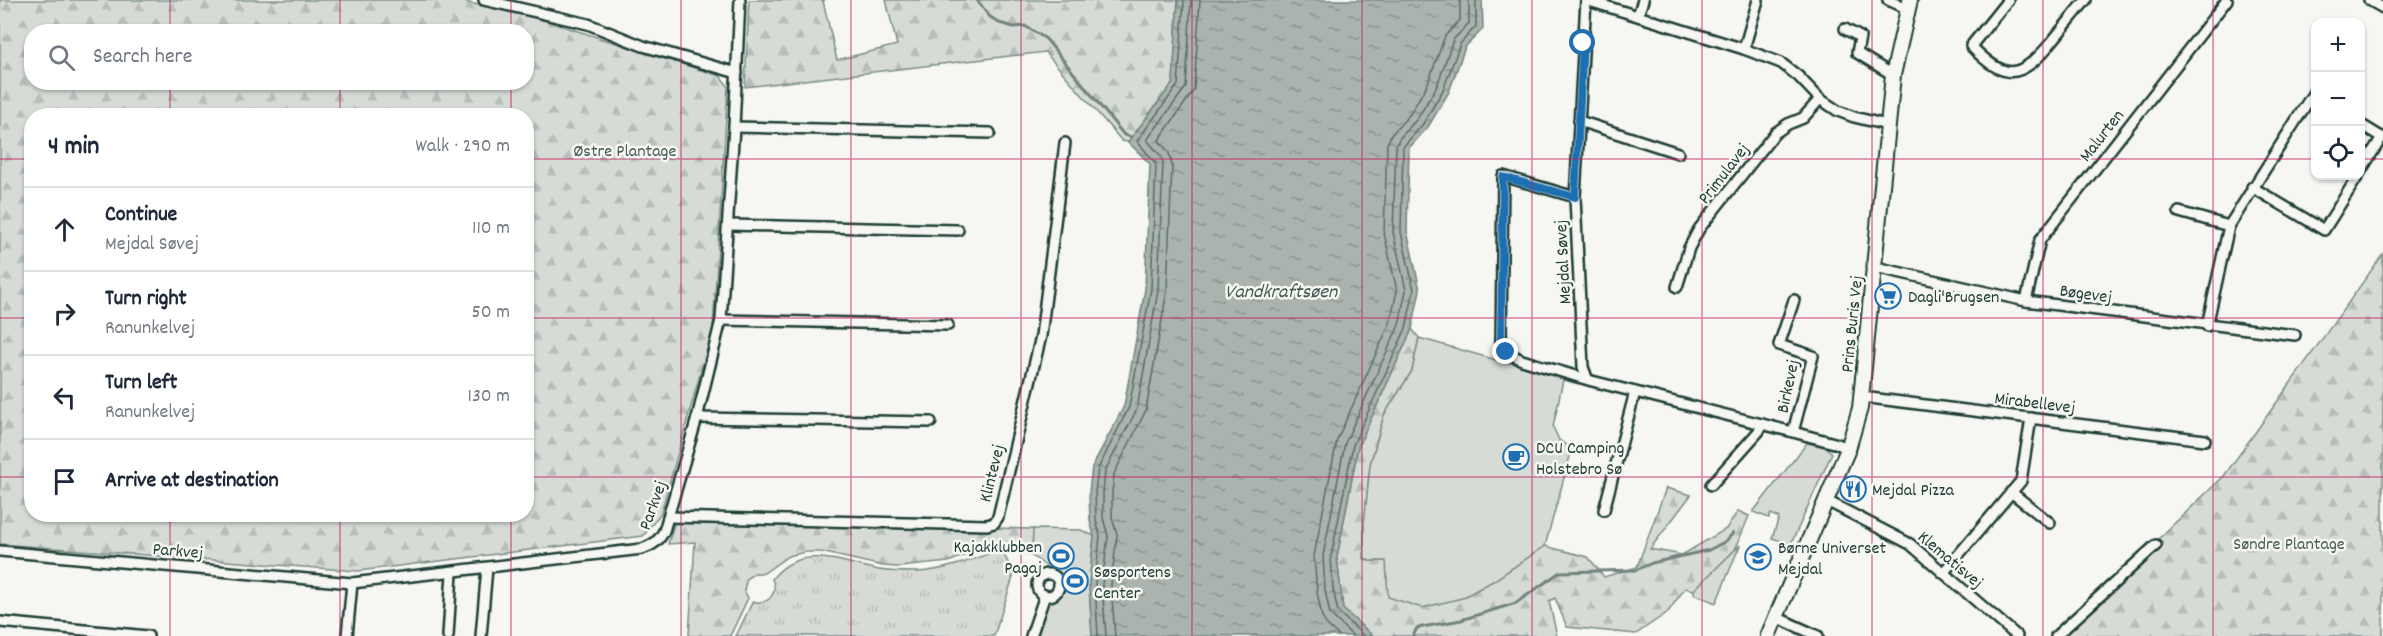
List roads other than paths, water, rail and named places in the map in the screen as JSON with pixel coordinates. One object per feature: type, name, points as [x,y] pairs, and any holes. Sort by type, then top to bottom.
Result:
[{"type":"street","points":[[484,0],[588,24],[643,46],[737,73]]},
{"type":"street","name":"Parkvej","points":[[0,551],[352,583],[642,549],[659,540],[697,418],[721,320],[740,0]]},
{"type":"street","points":[[1586,0],[1781,63],[1798,76],[1820,99],[1838,111],[1887,125]]},
{"type":"street","name":"Mejdal Søvej","points":[[1586,0],[1575,197],[1583,367],[1587,378]]},
{"type":"street","points":[[1638,15],[1642,0]]},
{"type":"street","points":[[1743,49],[1758,0]]},
{"type":"street","points":[[1888,0],[1909,5]]},
{"type":"street","points":[[2008,0],[1971,46],[1987,63],[2010,72],[2024,70],[2037,60],[2086,0]]},
{"type":"street","name":"Malurten","points":[[2026,301],[2040,240],[2227,0]]},
{"type":"street","points":[[2368,0],[2383,8]]},
{"type":"street","name":"Prins Buris Vej","points":[[1768,636],[1848,449],[1862,397],[1887,125],[1893,75],[1909,5]]},
{"type":"street","points":[[1845,29],[1860,37],[1857,53],[1893,75]]},
{"type":"street","name":"Primulavej","points":[[1677,287],[1689,248],[1699,229],[1775,133],[1803,118],[1820,99]]},
{"type":"street","points":[[2207,326],[2229,225],[2311,99]]},
{"type":"street","points":[[1579,121],[1678,153]]},
{"type":"street","points":[[2364,126],[2383,137],[2365,166]]},
{"type":"street","points":[[734,127],[990,133]]},
{"type":"street","name":"Klintevej","points":[[668,517],[987,525],[994,523],[998,518],[1041,336],[1065,143]]},
{"type":"street","name":"Birkevej","points":[[1575,197],[1503,177],[1501,342],[1506,352],[1522,360],[1635,392],[1838,444],[1848,449]]},
{"type":"street","points":[[2252,187],[2324,230],[2355,180]]},
{"type":"street","points":[[2179,212],[2229,225]]},
{"type":"street","points":[[728,225],[958,230]]},
{"type":"street","name":"Bøgevej","points":[[1875,267],[2026,301],[2207,326],[2295,335]]},
{"type":"street","name":"Birkevej","points":[[1793,432],[1813,356],[1779,345],[1794,300]]},
{"type":"street","points":[[721,320],[948,326]]},
{"type":"street","points":[[1604,510],[1635,392]]},
{"type":"street","name":"Mirabellevej","points":[[1862,397],[2205,440]]},
{"type":"street","points":[[697,418],[931,422]]},
{"type":"street","points":[[1942,573],[2021,480],[2031,418]]},
{"type":"street","name":"Birkevej","points":[[1711,485],[1759,431],[1762,424]]},
{"type":"street","points":[[2012,492],[2050,524]]},
{"type":"street","name":"Klematisvej","points":[[1825,500],[1910,544],[2017,636]]},
{"type":"street","points":[[2056,636],[2156,545]]},
{"type":"street","points":[[481,636],[487,568]]},
{"type":"street","points":[[448,636],[452,573]]},
{"type":"street","points":[[347,636],[352,583]]},
{"type":"street","points":[[1031,636],[1045,595]]},
{"type":"street","points":[[1776,617],[1818,636]]},
{"type":"street","points":[[0,622],[148,636]]},
{"type":"water","name":"Vandkraftsøen","points":[[1178,0],[1482,0],[1483,29],[1465,47],[1449,92],[1428,127],[1409,148],[1407,231],[1420,290],[1412,329],[1358,447],[1337,557],[1343,609],[1373,636],[1092,636],[1089,584],[1094,536],[1090,521],[1089,492],[1092,467],[1124,406],[1145,289],[1150,164],[1128,142],[1173,83]]},
{"type":"waterway","points":[[977,0],[989,16],[999,23],[1014,27],[1025,26],[1046,39],[1124,135],[1132,137]]},
{"type":"waterway","points":[[1413,636],[1417,628],[1461,620],[1516,603],[1560,572],[1636,570],[1652,563],[1709,550],[1726,541],[1733,533]]},
{"type":"place","name":"Dagli'Brugsen","points":[[1888,296]]},
{"type":"place","name":"DCU Camping Holstebro Sø","points":[[1516,457]]},
{"type":"place","name":"Mejdal Pizza","points":[[1853,489]]},
{"type":"place","name":"Kajakklubben Pagaj","points":[[1061,556]]},
{"type":"place","name":"Børne Universet Mejdal","points":[[1758,557]]},
{"type":"place","name":"Søsportens Center","points":[[1075,581]]},
{"type":"park label","name":"Østre Plantage","points":[[625,150]]},
{"type":"park label","name":"Søndre Plantage","points":[[2289,543]]}]
